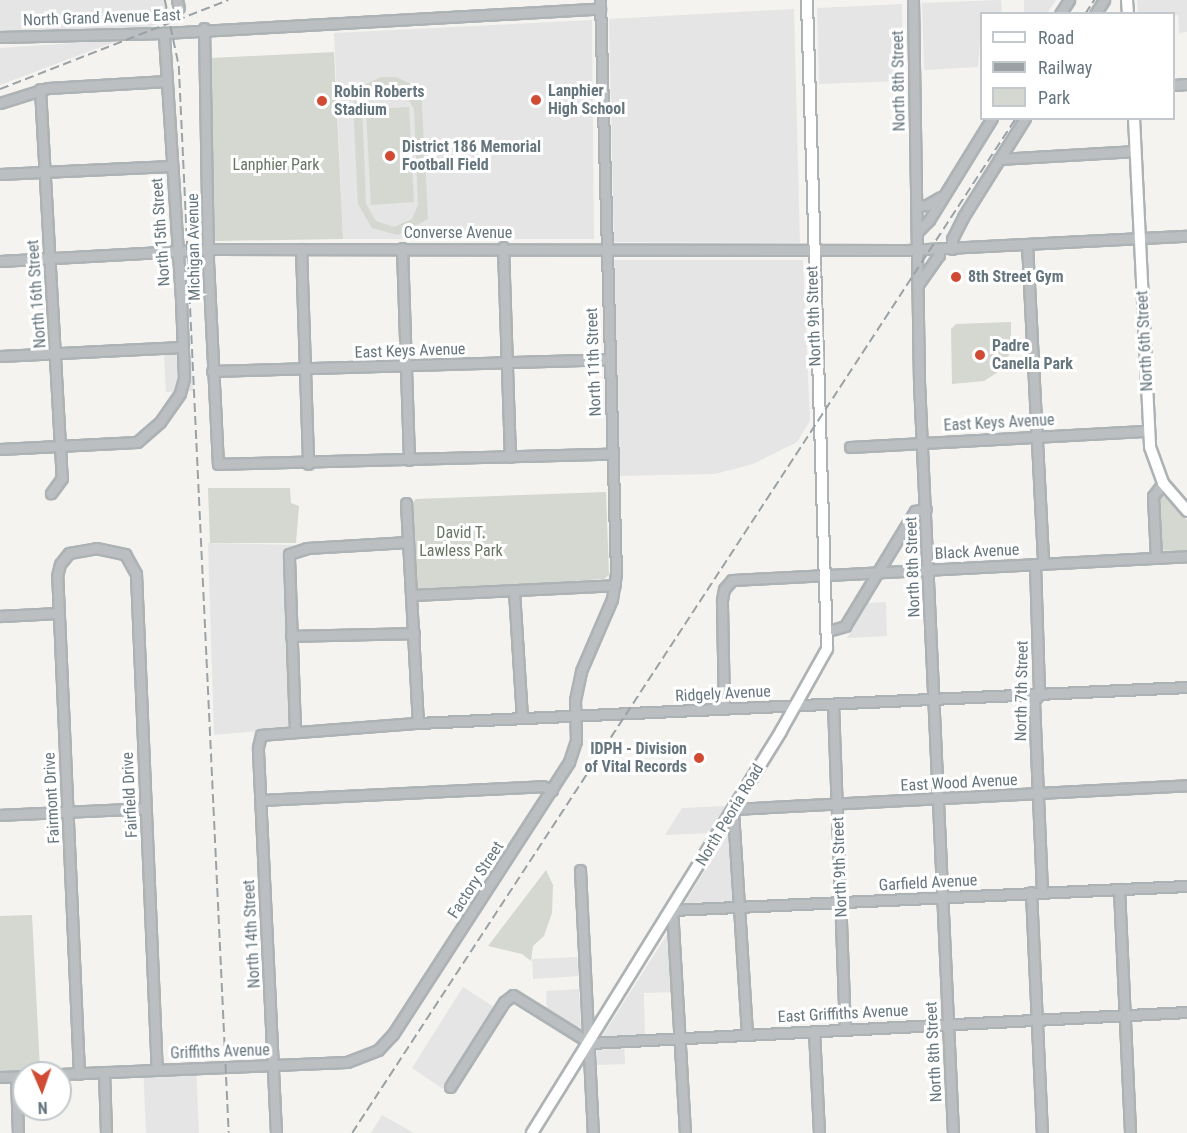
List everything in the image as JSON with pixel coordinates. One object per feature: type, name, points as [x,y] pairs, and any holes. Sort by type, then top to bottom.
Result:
[{"type":"main road","name":"North 9th Street","points":[[807,0],[812,251],[828,631]]},
{"type":"main road","name":"North 6th Street","points":[[1134,120],[1149,431],[1153,461],[1163,483],[1187,511]]},
{"type":"main road","name":"North Peoria Road","points":[[532,1133],[590,1043],[820,666],[828,631]]},
{"type":"street","name":"North 8th Street","points":[[913,0],[918,231],[915,250],[953,1133]]},
{"type":"street","name":"North Grand Avenue East","points":[[0,37],[164,33],[204,28],[600,4]]},
{"type":"street","name":"North 11th Street","points":[[576,716],[580,671],[615,585],[600,4]]},
{"type":"street","name":"Michigan Avenue","points":[[204,28],[212,371],[218,464],[308,464]]},
{"type":"street","name":"North 15th Street","points":[[0,449],[137,442],[160,422],[176,402],[183,386],[164,33]]},
{"type":"street","points":[[0,103],[40,89],[167,81]]},
{"type":"street","name":"North 16th Street","points":[[40,89],[57,353],[62,482],[51,493]]},
{"type":"street","points":[[918,231],[991,120]]},
{"type":"street","points":[[952,249],[953,237],[963,217],[1024,120]]},
{"type":"street","points":[[999,159],[1136,152]]},
{"type":"street","points":[[0,174],[171,166]]},
{"type":"street","points":[[917,206],[936,202],[942,195]]},
{"type":"street","name":"Converse Avenue","points":[[0,261],[209,250],[503,247],[915,250],[1187,236]]},
{"type":"street","name":"North 7th Street","points":[[1027,244],[1037,436],[1039,694],[1034,701],[1042,892]]},
{"type":"street","points":[[503,247],[510,457]]},
{"type":"street","points":[[402,248],[409,460]]},
{"type":"street","points":[[301,249],[308,464],[612,454]]},
{"type":"street","points":[[917,286],[939,255],[938,249]]},
{"type":"street","points":[[0,356],[182,347]]},
{"type":"street","name":"East Keys Avenue","points":[[212,371],[609,359]]},
{"type":"street","name":"East Keys Avenue","points":[[850,447],[1149,431]]},
{"type":"street","points":[[1156,558],[1153,496],[1163,483]]},
{"type":"street","points":[[406,503],[413,595],[418,723]]},
{"type":"street","points":[[828,631],[845,626],[915,511],[926,509]]},
{"type":"street","points":[[296,730],[289,554],[307,548],[408,542]]},
{"type":"street","name":"Fairmont Drive","points":[[80,1074],[59,613],[60,564],[75,550],[96,548]]},
{"type":"street","name":"Fairfield Drive","points":[[96,548],[120,551],[135,569],[157,1069]]},
{"type":"street","name":"Black Avenue","points":[[724,709],[722,600],[723,589],[732,580],[1187,556]]},
{"type":"street","points":[[413,595],[615,585]]},
{"type":"street","points":[[514,591],[522,718]]},
{"type":"street","points":[[0,616],[59,613]]},
{"type":"street","points":[[291,636],[414,633]]},
{"type":"street","name":"Ridgely Avenue","points":[[261,735],[296,730],[418,723],[1187,687]]},
{"type":"street","name":"North 9th Street","points":[[833,704],[845,1030]]},
{"type":"street","name":"Factory Street","points":[[378,1050],[393,1034],[552,790],[572,756],[576,716]]},
{"type":"street","name":"North 14th Street","points":[[261,735],[258,747],[276,1133]]},
{"type":"street","name":"East Wood Avenue","points":[[733,809],[1187,785]]},
{"type":"street","points":[[261,800],[543,786],[552,790]]},
{"type":"street","points":[[0,815],[146,808]]},
{"type":"street","points":[[733,809],[741,907],[747,1034]]},
{"type":"street","points":[[580,870],[593,1133]]},
{"type":"street","name":"Garfield Avenue","points":[[672,910],[1187,886]]},
{"type":"street","points":[[1119,889],[1130,1133]]},
{"type":"street","points":[[1031,892],[1042,1133]]},
{"type":"street","points":[[672,910],[685,1133]]},
{"type":"street","points":[[450,1087],[504,1002],[513,995],[590,1043]]},
{"type":"street","name":"East Griffiths Avenue","points":[[590,1043],[1187,1012]]},
{"type":"street","points":[[814,1031],[819,1133]]},
{"type":"street","name":"Griffiths Avenue","points":[[72,1074],[347,1062],[378,1050]]},
{"type":"street","points":[[104,1072],[106,1133]]},
{"type":"shaded area","points":[[0,0],[166,0],[167,19],[144,30],[0,32]]},
{"type":"shaded area","points":[[1001,0],[1002,12],[980,12],[978,67],[924,70],[922,3]]},
{"type":"shaded area","points":[[1024,0],[1056,0],[1048,12],[1024,12]]},
{"type":"shaded area","points":[[1137,0],[1187,0],[1187,32],[1179,33],[1178,15],[1175,15],[1175,12],[1138,12]]},
{"type":"shaded area","points":[[902,4],[903,81],[819,84],[817,8]]},
{"type":"shaded area","points":[[794,9],[800,243],[614,242],[609,19]]},
{"type":"shaded area","points":[[592,20],[594,239],[343,239],[334,33]]},
{"type":"shaded area","points":[[119,40],[0,85],[0,48]]},
{"type":"shaded area","points":[[614,260],[803,260],[810,421],[797,442],[753,464],[715,474],[618,476]]},
{"type":"shaded area","points":[[191,353],[193,391],[166,392],[164,354]]},
{"type":"shaded area","points":[[208,543],[295,545],[283,560],[291,728],[214,735]]},
{"type":"shaded area","points":[[886,602],[887,636],[847,638],[868,603]]},
{"type":"shaded area","points":[[726,806],[710,833],[665,835],[682,808]]},
{"type":"shaded area","points":[[732,826],[737,904],[683,906]]},
{"type":"shaded area","points":[[668,933],[675,992],[644,993],[645,1043],[624,1044],[625,1064],[597,1065],[596,1046]]},
{"type":"shaded area","points":[[577,957],[579,976],[533,979],[532,959]]},
{"type":"shaded area","points":[[463,987],[497,1009],[443,1089],[412,1068]]},
{"type":"shaded area","points":[[579,989],[581,1027],[574,1028],[547,1012],[546,991]]},
{"type":"shaded area","points":[[196,1063],[199,1133],[146,1133],[143,1064]]},
{"type":"shaded area","points":[[382,1115],[414,1133],[371,1133]]},
{"type":"green space","name":"Lanphier Park","points":[[334,52],[343,239],[215,241],[211,58]]},
{"type":"green space","points":[[381,77],[396,77],[421,89],[428,219],[398,235],[372,228],[358,204],[353,105],[364,85]],"holes":[[[381,85],[402,89],[414,109],[418,205],[412,219],[394,227],[376,221],[366,204],[362,108],[368,93]]]},
{"type":"green space","name":"District 186 Memorial Football Field","points":[[409,107],[414,202],[371,205],[366,109]]},
{"type":"green space","name":"Padre Canella Park","points":[[1011,322],[1011,351],[1001,370],[984,381],[952,384],[951,329],[956,324]]},
{"type":"green space","points":[[208,488],[290,488],[291,503],[299,506],[296,543],[210,543]]},
{"type":"green space","name":"David T. Lawless Park","points":[[606,492],[609,575],[604,579],[417,591],[410,505],[416,499]]},
{"type":"green space","points":[[1163,495],[1187,520],[1187,552],[1159,550],[1157,496]]},
{"type":"green space","points":[[546,870],[553,885],[552,913],[544,936],[533,946],[531,961],[522,954],[488,946]]},
{"type":"green space","points":[[32,915],[40,1061],[12,1061],[12,1070],[0,1071],[0,916]]},
{"type":"railway","points":[[165,0],[179,66],[229,1133]]},
{"type":"railway","points":[[0,89],[228,0]]},
{"type":"railway","points":[[1086,12],[1094,0]]},
{"type":"railway","points":[[352,1133],[1015,120]]},
{"type":"place","name":"Lanphier High School","points":[[536,100]]},
{"type":"place","name":"Robin Roberts Stadium","points":[[322,101]]},
{"type":"place","name":"District 186 Memorial Football Field","points":[[390,156]]},
{"type":"place","name":"8th Street Gym","points":[[956,277]]},
{"type":"place","name":"Padre Canella Park","points":[[980,355]]},
{"type":"place","name":"IDPH - Division of Vital Records","points":[[699,758]]}]
